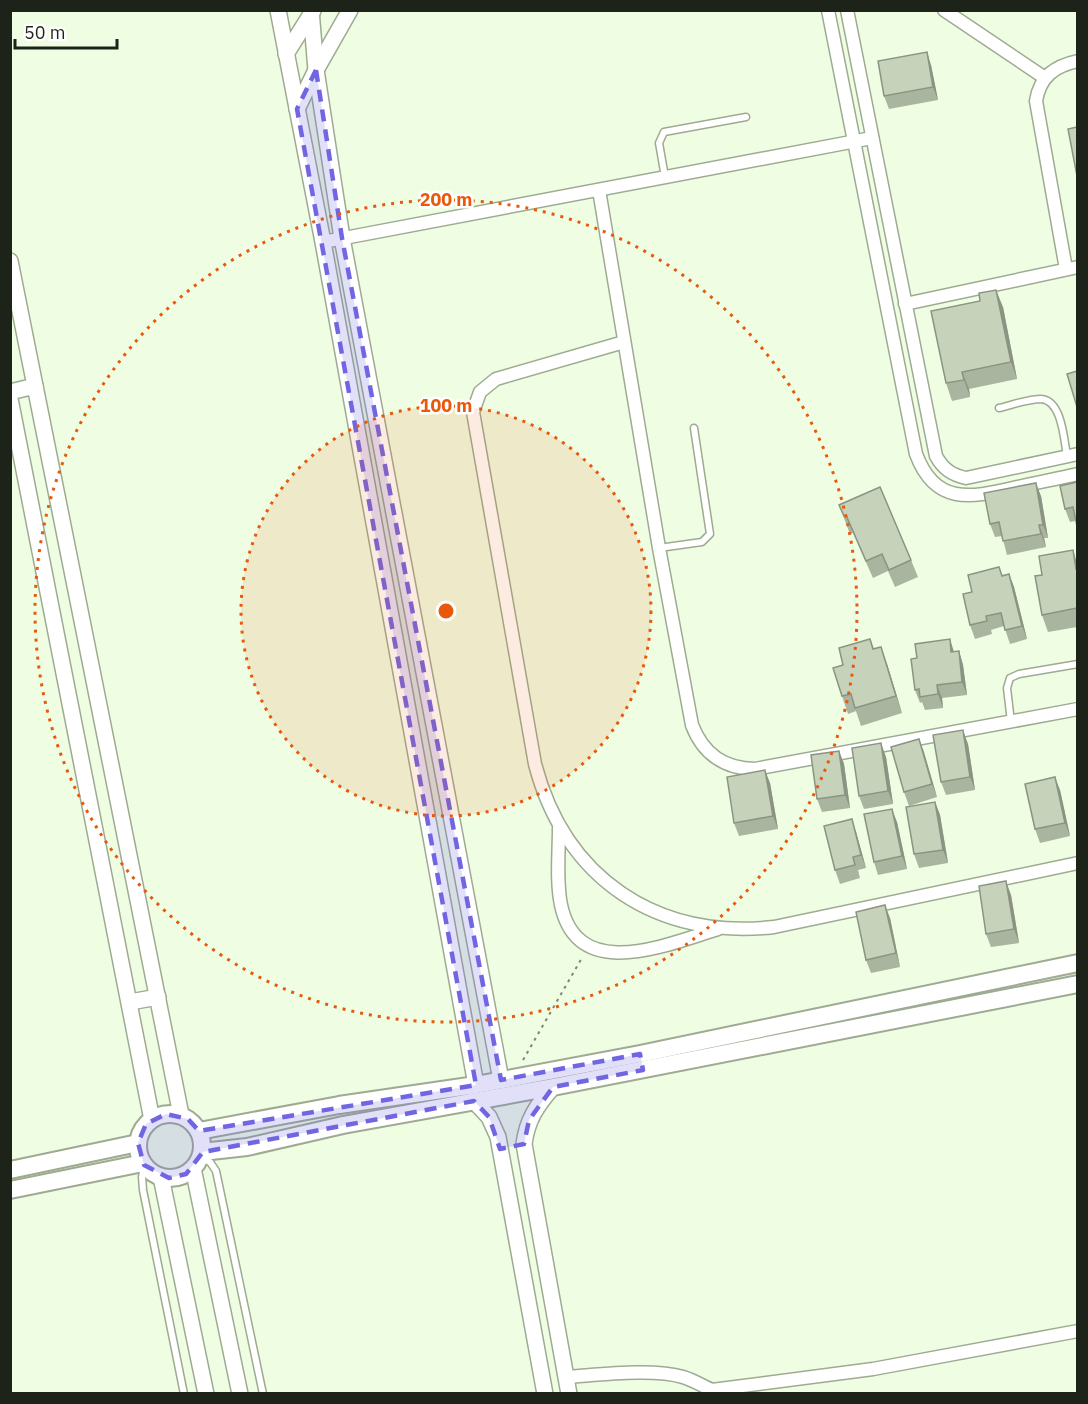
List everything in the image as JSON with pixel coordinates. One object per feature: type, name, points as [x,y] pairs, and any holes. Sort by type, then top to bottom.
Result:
[{"type":"main road","points":[[199,1131],[339,1105],[553,1087],[642,1062],[1077,963]]},
{"type":"main road","points":[[198,1160],[201,1138],[199,1131],[188,1119],[166,1114],[152,1119],[142,1130],[138,1143],[143,1164],[161,1177],[178,1177],[198,1160],[475,1093],[507,1079],[642,1062],[1077,984]]},
{"type":"main road","points":[[339,1105],[343,1125]]},
{"type":"main road","points":[[10,1170],[138,1143]]},
{"type":"main road","points":[[10,1190],[143,1164]]},
{"type":"street","points":[[278,10],[323,242],[475,1093],[494,1127],[500,1149],[545,1394]]},
{"type":"street","points":[[297,109],[316,69],[350,10]]},
{"type":"street","points":[[828,10],[916,454],[924,471],[930,479],[945,490],[966,496],[987,494],[1077,474]]},
{"type":"street","points":[[847,10],[936,456],[946,469],[959,476],[973,477],[1072,455]]},
{"type":"street","points":[[944,10],[1045,78]]},
{"type":"street","points":[[286,54],[312,11]]},
{"type":"street","points":[[312,11],[316,69],[342,238],[507,1079]]},
{"type":"street","points":[[905,304],[1072,268],[1037,109],[1037,93],[1045,78],[1057,68],[1077,61]]},
{"type":"street","points":[[323,242],[872,138]]},
{"type":"street","points":[[599,190],[659,548],[692,725],[700,743],[707,751],[723,763],[744,769],[755,769],[1077,709]]},
{"type":"street","points":[[10,261],[181,1116]]},
{"type":"street","points":[[624,342],[496,379],[480,392],[473,412],[535,764],[541,788],[570,844],[591,868],[615,889],[633,900],[671,918],[692,924],[747,930],[774,927],[1077,863]]},
{"type":"street","points":[[10,392],[35,386]]},
{"type":"street","points":[[10,399],[152,1119]]},
{"type":"street","points":[[559,826],[560,892],[563,913],[573,932],[589,946],[608,953],[628,954],[723,928]]},
{"type":"street","points":[[130,1002],[158,998]]},
{"type":"street","points":[[553,1087],[534,1110],[529,1120],[524,1144],[569,1394]]},
{"type":"street","points":[[500,1149],[524,1144]]},
{"type":"street","points":[[198,1160],[240,1394]]},
{"type":"street","points":[[161,1177],[206,1394]]},
{"type":"street","points":[[566,1377],[623,1373],[670,1374],[692,1380],[710,1392],[873,1370],[1077,1331]]},
{"type":"lane","points":[[665,177],[658,143],[664,132],[746,117]]},
{"type":"lane","points":[[999,408],[1040,399],[1050,402],[1058,409],[1072,455]]},
{"type":"lane","points":[[659,548],[702,542],[710,534],[694,428]]},
{"type":"lane","points":[[1011,722],[1007,688],[1010,678],[1019,674],[1077,664]]},
{"type":"lane","points":[[198,1160],[210,1162],[216,1171],[263,1394]]},
{"type":"lane","points":[[143,1164],[143,1191],[184,1394]]},
{"type":"path","points":[[507,1079],[589,946]]},
{"type":"highlighted area","points":[[316,70],[342,238],[501,1080],[640,1054],[643,1070],[553,1087],[529,1120],[524,1144],[500,1149],[489,1117],[474,1101],[203,1152],[186,1174],[169,1178],[144,1165],[138,1143],[146,1124],[166,1114],[188,1119],[199,1131],[476,1085],[297,109]]},
{"type":"building","points":[[927,52],[933,87],[884,96],[878,61]]},
{"type":"building","points":[[1077,127],[1077,176],[1068,129]]},
{"type":"building","points":[[996,290],[1011,362],[962,372],[964,380],[946,383],[931,311],[980,301],[979,293]]},
{"type":"building","points":[[1077,371],[1077,407],[1067,374]]},
{"type":"building","points":[[1077,482],[1077,526],[1073,507],[1065,509],[1060,486]]},
{"type":"building","points":[[1036,483],[1043,525],[1039,525],[1041,534],[1003,541],[999,522],[990,524],[984,493]]},
{"type":"building","points":[[880,487],[911,560],[889,570],[882,554],[866,561],[846,515],[844,516],[839,505]]},
{"type":"building","points":[[1073,550],[1077,569],[1077,608],[1042,615],[1035,576],[1042,575],[1039,556]]},
{"type":"building","points":[[999,567],[1002,576],[1009,574],[1022,626],[1005,630],[1001,613],[986,616],[987,621],[970,625],[963,594],[972,592],[968,575]]},
{"type":"building","points":[[870,639],[873,649],[881,647],[896,696],[855,708],[851,694],[842,696],[833,668],[843,665],[839,648]]},
{"type":"building","points":[[950,639],[951,652],[959,651],[962,682],[937,685],[938,694],[920,697],[919,689],[915,690],[911,659],[917,658],[915,644]]},
{"type":"building","points":[[963,730],[970,777],[941,782],[933,735]]},
{"type":"building","points":[[919,739],[932,784],[904,792],[891,747]]},
{"type":"building","points":[[881,743],[888,791],[859,796],[852,748]]},
{"type":"building","points":[[839,751],[845,795],[817,799],[811,755]]},
{"type":"building","points":[[765,770],[773,816],[734,823],[727,777]]},
{"type":"building","points":[[1055,777],[1065,823],[1035,829],[1025,784]]},
{"type":"building","points":[[935,802],[943,850],[914,854],[906,807]]},
{"type":"building","points":[[892,809],[902,856],[874,862],[864,814]]},
{"type":"building","points":[[852,819],[861,855],[853,857],[855,865],[835,870],[824,826]]},
{"type":"building","points":[[1006,881],[1014,929],[986,934],[979,886]]},
{"type":"building","points":[[885,905],[896,953],[866,960],[856,912]]}]
